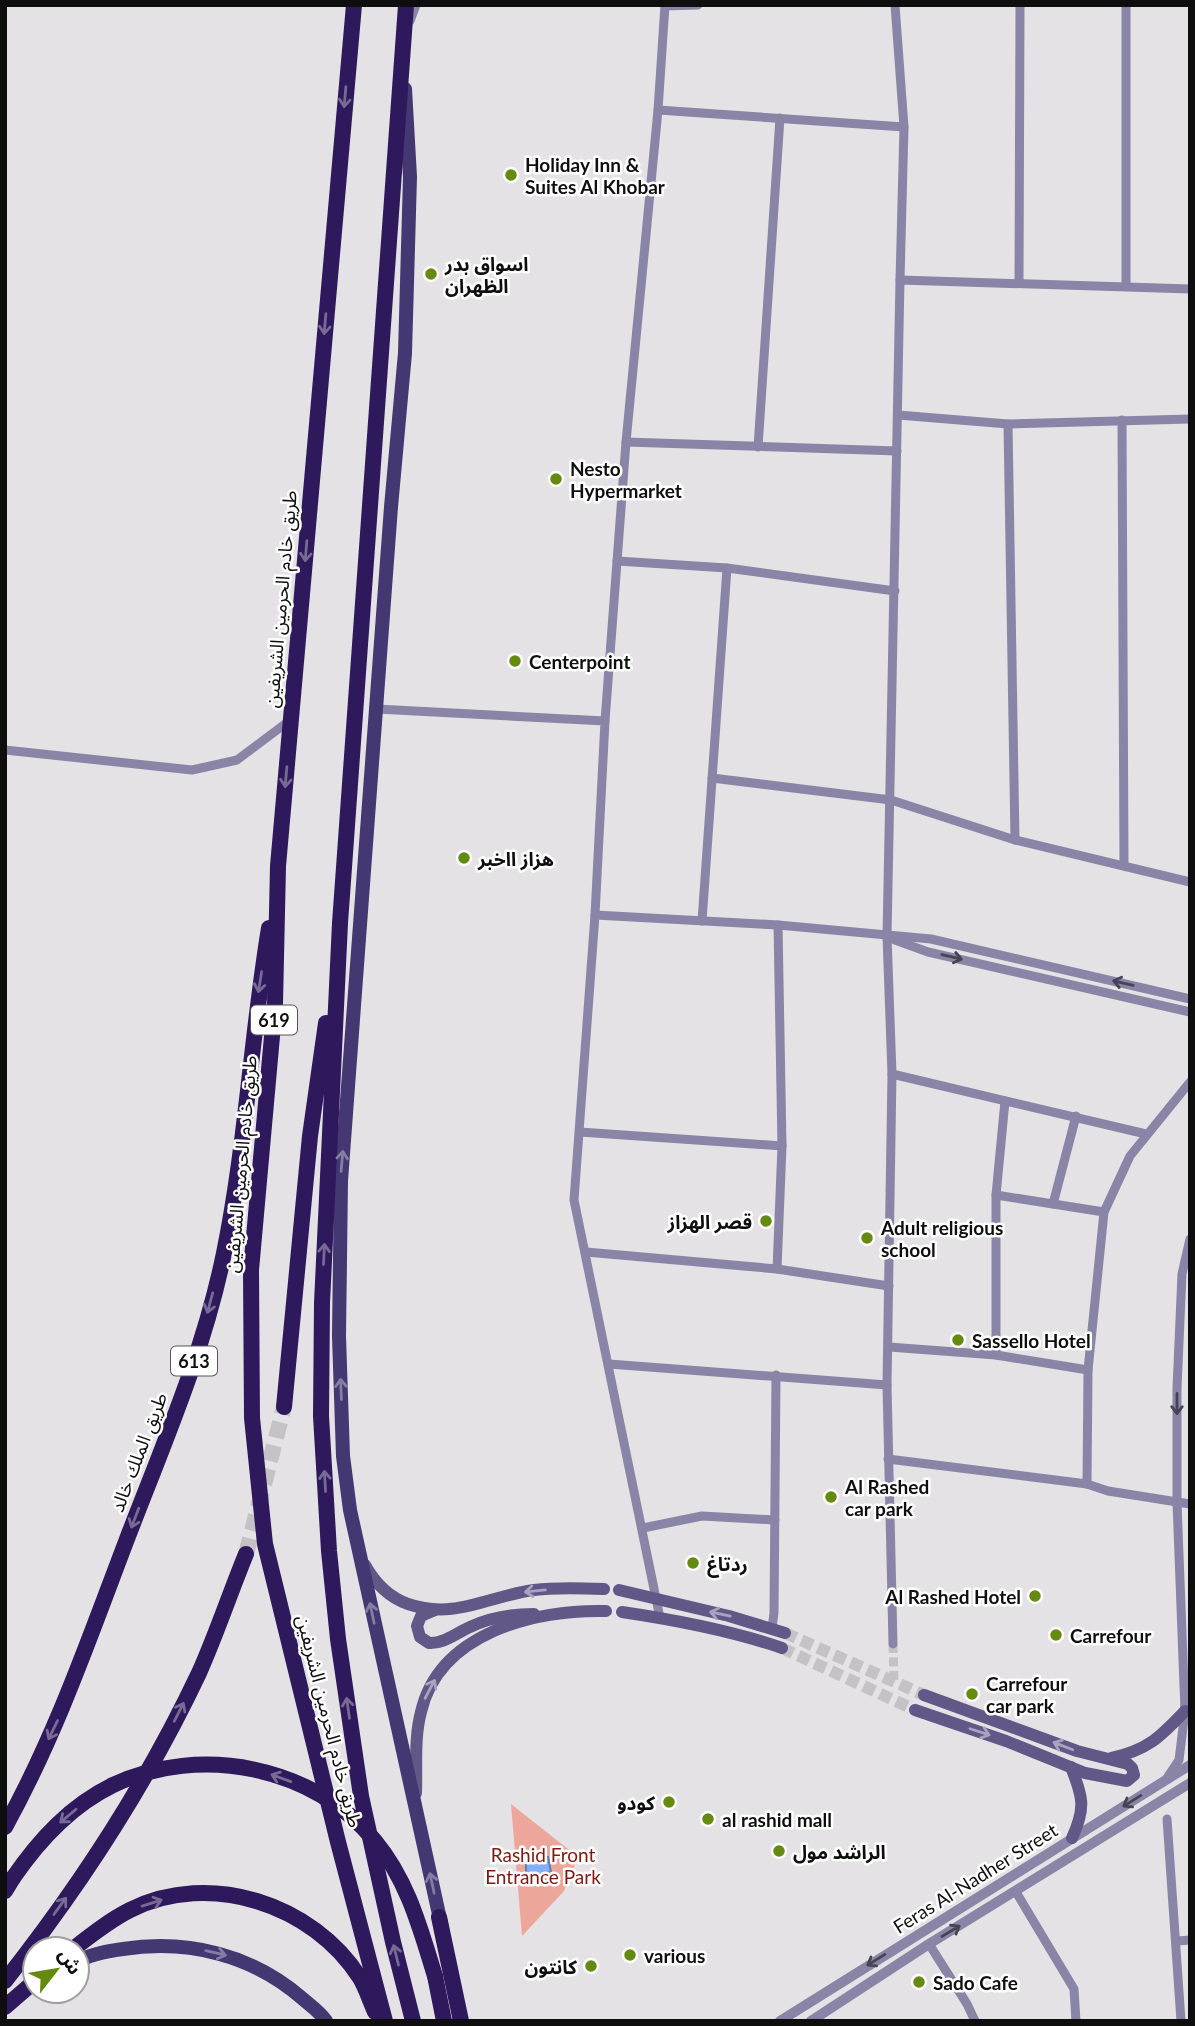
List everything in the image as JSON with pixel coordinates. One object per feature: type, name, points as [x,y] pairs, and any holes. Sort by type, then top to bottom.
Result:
[{"type":"highway","name":"طريق خادم الحرمين الشريفين","points":[[352,5],[278,866],[275,1003],[251,1270],[252,1418],[265,1544],[385,2021]]},
{"type":"highway","name":"طريق خادم الحرمين الشريفين","points":[[406,5],[340,923],[322,1303],[321,1416],[329,1551],[338,1639],[361,1796],[413,2021]]},
{"type":"highway","name":"طريق الملك خالد","points":[[5,1826],[62,1710],[190,1377],[223,1255],[237,1177],[257,1002],[278,866]]},
{"type":"highway","points":[[284,1407],[310,1136],[340,923]]},
{"type":"highway","points":[[5,1981],[114,1830],[152,1764],[199,1672],[246,1554]]},
{"type":"highway","points":[[9,1885],[46,1834],[77,1808],[112,1786],[161,1769],[183,1765],[232,1766],[258,1770],[292,1782],[331,1801],[348,1813],[375,1840],[391,1861],[415,1910],[435,1976],[444,2021]]},
{"type":"highway","points":[[91,1937],[131,1910],[157,1901],[177,1896],[211,1894],[246,1897],[296,1917],[321,1934],[340,1952],[361,1979],[378,2021]]},
{"type":"highway","points":[[439,1917],[461,2021]]},
{"type":"main road","points":[[403,39],[410,177],[405,353],[341,1181],[339,1336],[344,1456],[350,1510],[439,1917],[467,2021]]},
{"type":"main road","points":[[359,1555],[371,1577],[382,1589],[400,1601],[435,1610]]},
{"type":"main road","points":[[604,1589],[533,1590],[455,1609],[426,1612],[417,1620],[417,1631],[420,1637],[429,1643],[441,1642],[470,1627],[508,1614],[606,1611]]},
{"type":"main road","points":[[619,1590],[785,1633]]},
{"type":"main road","points":[[622,1612],[736,1634],[782,1648]]},
{"type":"main road","points":[[416,1804],[418,1726],[421,1709],[437,1676],[449,1661],[472,1641],[509,1626],[554,1614]]},
{"type":"main road","points":[[915,1710],[1106,1779],[1127,1781],[1132,1778],[1132,1768],[1111,1758],[1077,1751],[924,1695]]},
{"type":"main road","points":[[1111,1758],[1131,1754],[1148,1746],[1161,1737],[1185,1711]]},
{"type":"main road","points":[[1071,1767],[1083,1797],[1080,1821],[1072,1838]]},
{"type":"main road","points":[[91,1956],[141,1946],[169,1945],[225,1955],[253,1965],[288,1985],[326,2021]]},
{"type":"street","points":[[403,39],[415,5]]},
{"type":"street","points":[[660,1618],[574,1200],[626,442],[665,5],[698,5]]},
{"type":"street","points":[[893,1644],[887,1385],[892,1074],[887,936],[904,127],[895,5]]},
{"type":"street","points":[[1019,282],[1020,5]]},
{"type":"street","points":[[1126,5],[1126,285]]},
{"type":"street","points":[[657,110],[904,127]]},
{"type":"street","points":[[758,447],[780,118]]},
{"type":"street","points":[[900,280],[1190,289]]},
{"type":"street","points":[[898,415],[1008,424],[1190,419]]},
{"type":"street","points":[[1122,420],[1124,866]]},
{"type":"street","points":[[1008,424],[1014,840]]},
{"type":"street","points":[[626,442],[897,452]]},
{"type":"street","points":[[617,561],[727,568],[895,591]]},
{"type":"street","points":[[702,921],[727,568]]},
{"type":"street","points":[[377,709],[605,722]]},
{"type":"street","points":[[5,750],[192,770],[237,760],[291,720]]},
{"type":"street","points":[[712,778],[891,800],[1014,840],[1190,882]]},
{"type":"street","points":[[595,915],[778,925],[931,939],[1190,999]]},
{"type":"street","points":[[777,1269],[782,1146],[778,925]]},
{"type":"street","points":[[887,936],[928,952],[1190,1012]]},
{"type":"street","points":[[892,1074],[1146,1134]]},
{"type":"street","points":[[1087,1484],[1088,1370],[1104,1212],[1130,1156],[1190,1082]]},
{"type":"street","points":[[996,1355],[996,1195],[1005,1101]]},
{"type":"street","points":[[1054,1204],[1076,1116]]},
{"type":"street","points":[[580,1132],[782,1146]]},
{"type":"street","points":[[996,1195],[1104,1212]]},
{"type":"street","points":[[1166,1780],[1179,1760],[1185,1711],[1177,1503],[1177,1388],[1182,1274],[1190,1239]]},
{"type":"street","points":[[586,1252],[777,1269],[889,1286]]},
{"type":"street","points":[[889,1347],[996,1355],[1088,1370]]},
{"type":"street","points":[[609,1364],[887,1385]]},
{"type":"street","points":[[772,1628],[776,1375]]},
{"type":"street","points":[[888,1459],[1087,1484],[1108,1491],[1190,1504]]},
{"type":"street","points":[[642,1528],[702,1516],[775,1520]]},
{"type":"street","name":"Feras Al-Nadher Street","points":[[780,2021],[1190,1765]]},
{"type":"street","name":"Feras Al-Nadher Street","points":[[814,2020],[929,1944],[1190,1783]]},
{"type":"street","points":[[1167,1819],[1181,2021]]},
{"type":"street","points":[[1016,1892],[1074,1989],[1076,2021]]},
{"type":"street","points":[[1177,1941],[1190,1940]]},
{"type":"street","points":[[929,1944],[975,2021]]},
{"type":"green space","name":"Rashid Front Entrance Park","points":[[511,1804],[578,1857],[564,1891],[522,1936]]},
{"type":"water","points":[[526,1857],[548,1857],[551,1872],[526,1877]]},
{"type":"tunnel","points":[[246,1554],[284,1407]]},
{"type":"tunnel","points":[[785,1633],[924,1695]]},
{"type":"tunnel","points":[[893,1644],[894,1681]]},
{"type":"tunnel","points":[[782,1648],[915,1710]]},
{"type":"place","name":"Holiday Inn & Suites Al Khobar","points":[[511,175]]},
{"type":"place","name":"اسواق بدر الظهران","points":[[431,274]]},
{"type":"place","name":"Nesto Hypermarket","points":[[556,479]]},
{"type":"place","name":"Centerpoint","points":[[515,661]]},
{"type":"place","name":"هزاز ااخبر","points":[[464,858]]},
{"type":"place","name":"قصر الهزاز","points":[[766,1221]]},
{"type":"place","name":"Adult religious school","points":[[867,1238]]},
{"type":"place","name":"Sassello Hotel","points":[[958,1340]]},
{"type":"place","name":"Al Rashed car park","points":[[831,1497]]},
{"type":"place","name":"ردتاغ","points":[[693,1563]]},
{"type":"place","name":"Al Rashed Hotel","points":[[1035,1596]]},
{"type":"place","name":"Carrefour","points":[[1056,1635]]},
{"type":"place","name":"Carrefour car park","points":[[972,1694]]},
{"type":"place","name":"كودو","points":[[669,1802]]},
{"type":"place","name":"al rashid mall","points":[[708,1819]]},
{"type":"place","name":"الراشد مول","points":[[779,1851]]},
{"type":"place","name":"various","points":[[630,1955]]},
{"type":"place","name":"كانتون","points":[[591,1966]]},
{"type":"place","name":"Sado Cafe","points":[[919,1982]]}]
